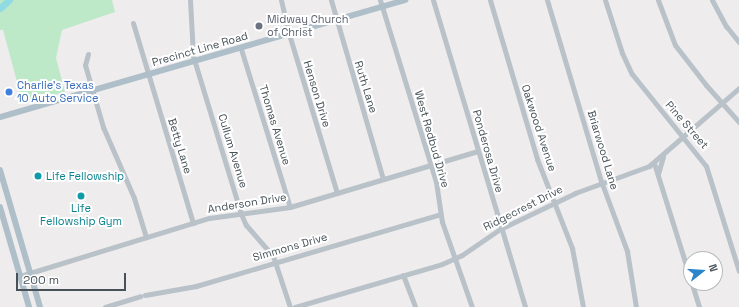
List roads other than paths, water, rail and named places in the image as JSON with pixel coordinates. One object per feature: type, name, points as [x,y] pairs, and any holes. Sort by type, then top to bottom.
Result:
[{"type":"main road","name":"Precinct Line Road","points":[[0,117],[289,34],[335,20],[381,3],[406,0]]},
{"type":"main road","points":[[0,170],[40,307]]},
{"type":"main road","points":[[0,207],[29,307]]},
{"type":"street","name":"Cullum Avenue","points":[[190,0],[193,16],[191,39],[195,61],[241,214],[246,225],[270,250],[290,307]]},
{"type":"street","name":"Henson Drive","points":[[281,0],[289,34],[337,193]]},
{"type":"street","name":"Ruth Lane","points":[[331,0],[335,20],[383,180]]},
{"type":"street","name":"Ponderosa Drive","points":[[433,0],[500,229],[525,307]]},
{"type":"street","name":"Oakwood Avenue","points":[[490,0],[537,159],[572,248],[583,307]]},
{"type":"street","name":"Briarwood Lane","points":[[547,0],[601,181],[630,263],[636,307]]},
{"type":"street","name":"Pine Street","points":[[605,0],[622,52],[632,74],[706,166],[739,271]]},
{"type":"street","points":[[658,0],[675,45],[739,122]]},
{"type":"street","points":[[712,0],[726,26],[739,42]]},
{"type":"street","name":"West Redbud Drive","points":[[381,3],[430,165],[438,195],[440,214],[472,307]]},
{"type":"street","name":"Betty Lane","points":[[133,23],[193,223]]},
{"type":"street","name":"Thomas Avenue","points":[[241,48],[290,207]]},
{"type":"street","points":[[88,54],[85,65],[103,127],[134,198],[146,237]]},
{"type":"street","name":"Ridgecrest Drive","points":[[295,307],[455,258],[500,229],[601,181],[654,163],[685,138],[739,88]]},
{"type":"street","name":"Anderson Drive","points":[[20,276],[193,223],[290,207],[478,151]]},
{"type":"street","points":[[658,175],[662,157]]},
{"type":"street","points":[[654,163],[698,307]]},
{"type":"street","name":"Simmons Drive","points":[[105,307],[142,296],[196,286],[440,214]]},
{"type":"street","points":[[403,275],[415,307]]},
{"type":"waterway","points":[[0,8],[9,0]]},
{"type":"place","name":"Midway Church of Christ","points":[[259,26]]},
{"type":"place","name":"Charlie's Texas 10 Auto Service","points":[[9,92]]},
{"type":"place","name":"Life Fellowship","points":[[38,176]]},
{"type":"place","name":"Life Fellowship Gym","points":[[81,196]]}]
